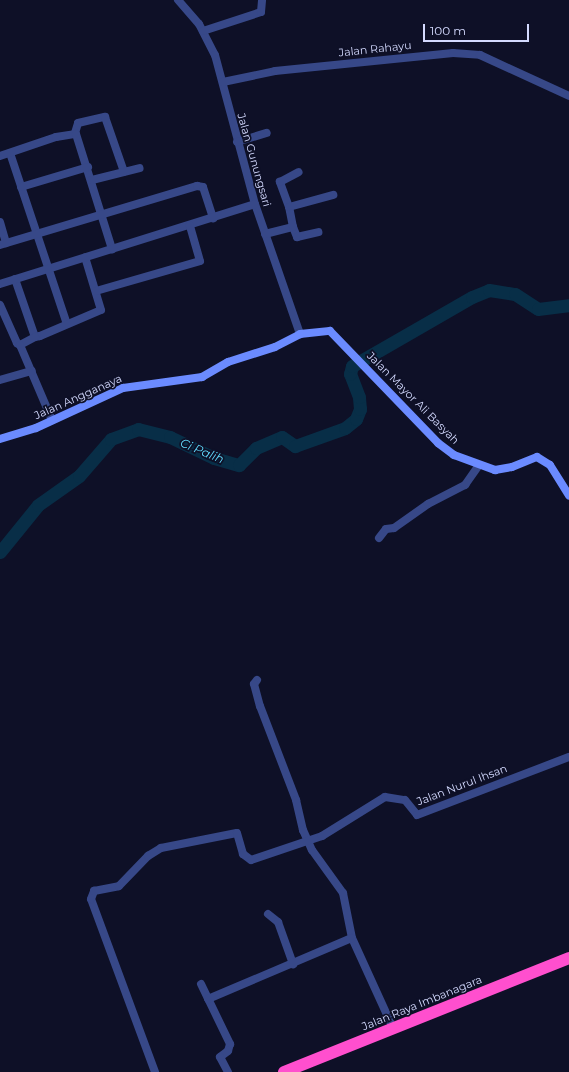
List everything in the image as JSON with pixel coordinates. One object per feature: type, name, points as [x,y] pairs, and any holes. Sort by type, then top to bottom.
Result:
[{"type":"highway","name":"Jalan Raya Imbanagara","points":[[284,1072],[569,958]]},
{"type":"street","name":"Jalan Gunungsari","points":[[178,0],[203,31],[215,55],[223,82],[236,142],[255,204],[300,334]]},
{"type":"street","points":[[203,31],[261,12],[262,0]]},
{"type":"street","name":"Jalan Rahayu","points":[[223,82],[275,71],[453,53],[480,55],[569,96]]},
{"type":"street","points":[[75,133],[78,123],[105,117],[124,172]]},
{"type":"street","points":[[0,156],[75,133],[80,136],[112,248]]},
{"type":"street","points":[[236,142],[267,133]]},
{"type":"street","points":[[10,153],[67,324]]},
{"type":"street","points":[[21,187],[88,167]]},
{"type":"street","points":[[92,180],[140,168]]},
{"type":"street","points":[[299,172],[280,182],[289,208],[296,237],[318,232]]},
{"type":"street","points":[[0,222],[3,244],[36,233],[200,186],[213,218]]},
{"type":"street","points":[[289,208],[333,195]]},
{"type":"street","points":[[0,284],[255,204]]},
{"type":"street","points":[[96,292],[200,261],[190,225]]},
{"type":"street","points":[[265,234],[293,227]]},
{"type":"street","points":[[20,345],[35,337],[101,310],[85,257]]},
{"type":"street","points":[[15,279],[35,337]]},
{"type":"street","points":[[0,305],[32,371],[52,420]]},
{"type":"street","name":"Jalan Mayor Ali Basyah","points":[[300,334],[330,331],[365,365],[438,443],[454,455],[479,465],[501,469],[537,457],[550,465],[569,496]]},
{"type":"street","name":"Jalan Angganaya","points":[[0,439],[52,420],[123,388],[202,377],[228,362],[275,347],[300,334]]},
{"type":"street","points":[[0,380],[32,371]]},
{"type":"street","points":[[378,538],[386,530],[394,528],[428,504],[465,485],[479,465]]},
{"type":"street","points":[[257,680],[254,684],[260,706],[287,774],[308,842],[343,893],[352,938],[393,1028]]},
{"type":"street","name":"Jalan Nurul Ihsan","points":[[308,842],[384,797],[405,800],[417,814],[569,757]]},
{"type":"street","points":[[155,1072],[134,1022],[91,895],[98,888],[112,887],[126,881],[148,856],[161,848],[237,833],[243,854],[248,860],[308,842]]},
{"type":"street","points":[[268,914],[278,922],[293,964]]},
{"type":"street","points":[[208,999],[352,938]]},
{"type":"street","points":[[201,984],[230,1044],[228,1051],[220,1057],[228,1072]]},
{"type":"waterway","name":"Ci Palih","points":[[0,552],[38,505],[79,476],[111,439],[138,429],[170,437],[214,458],[239,465],[256,448],[282,437],[295,446],[345,428],[356,419],[360,409],[359,397],[350,374],[352,366],[472,297],[489,290],[515,294],[538,309],[569,305]]}]
